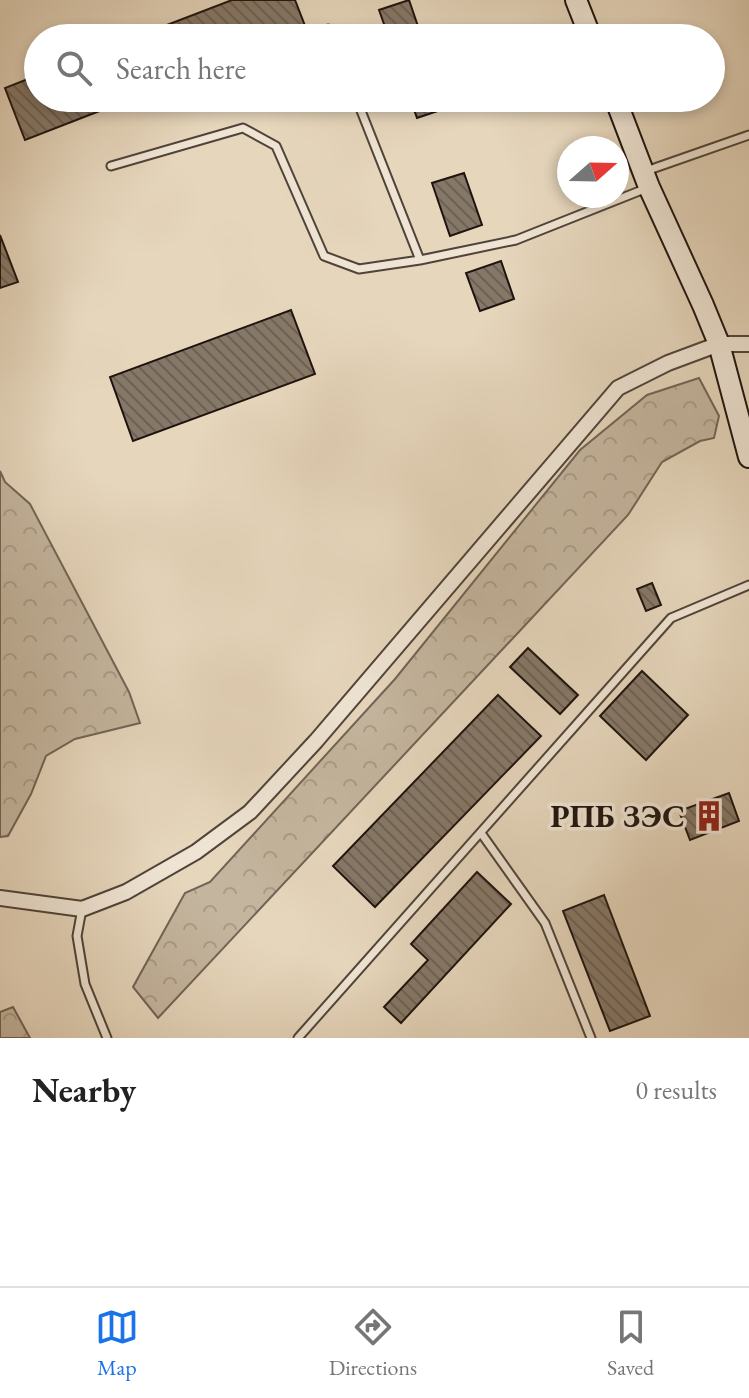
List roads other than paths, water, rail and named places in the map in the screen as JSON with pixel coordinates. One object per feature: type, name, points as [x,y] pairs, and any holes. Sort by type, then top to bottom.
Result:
[{"type":"main road","points":[[576,0],[585,24]]},
{"type":"main road","points":[[621,112],[719,344],[749,457]]},
{"type":"street","points":[[0,898],[82,909],[126,892],[196,852],[250,812],[316,741],[618,388],[668,363],[719,344],[749,344]]},
{"type":"lane","points":[[362,112],[420,260]]},
{"type":"lane","points":[[111,166],[243,128],[276,146],[324,256],[359,269],[516,240],[749,135]]},
{"type":"lane","points":[[298,1038],[671,618],[749,585]]},
{"type":"lane","points":[[481,833],[545,923],[591,1038]]},
{"type":"lane","points":[[82,909],[77,936],[85,984],[107,1038]]},
{"type":"place","name":"РПБ ЗЭС","points":[[709,816]]}]
